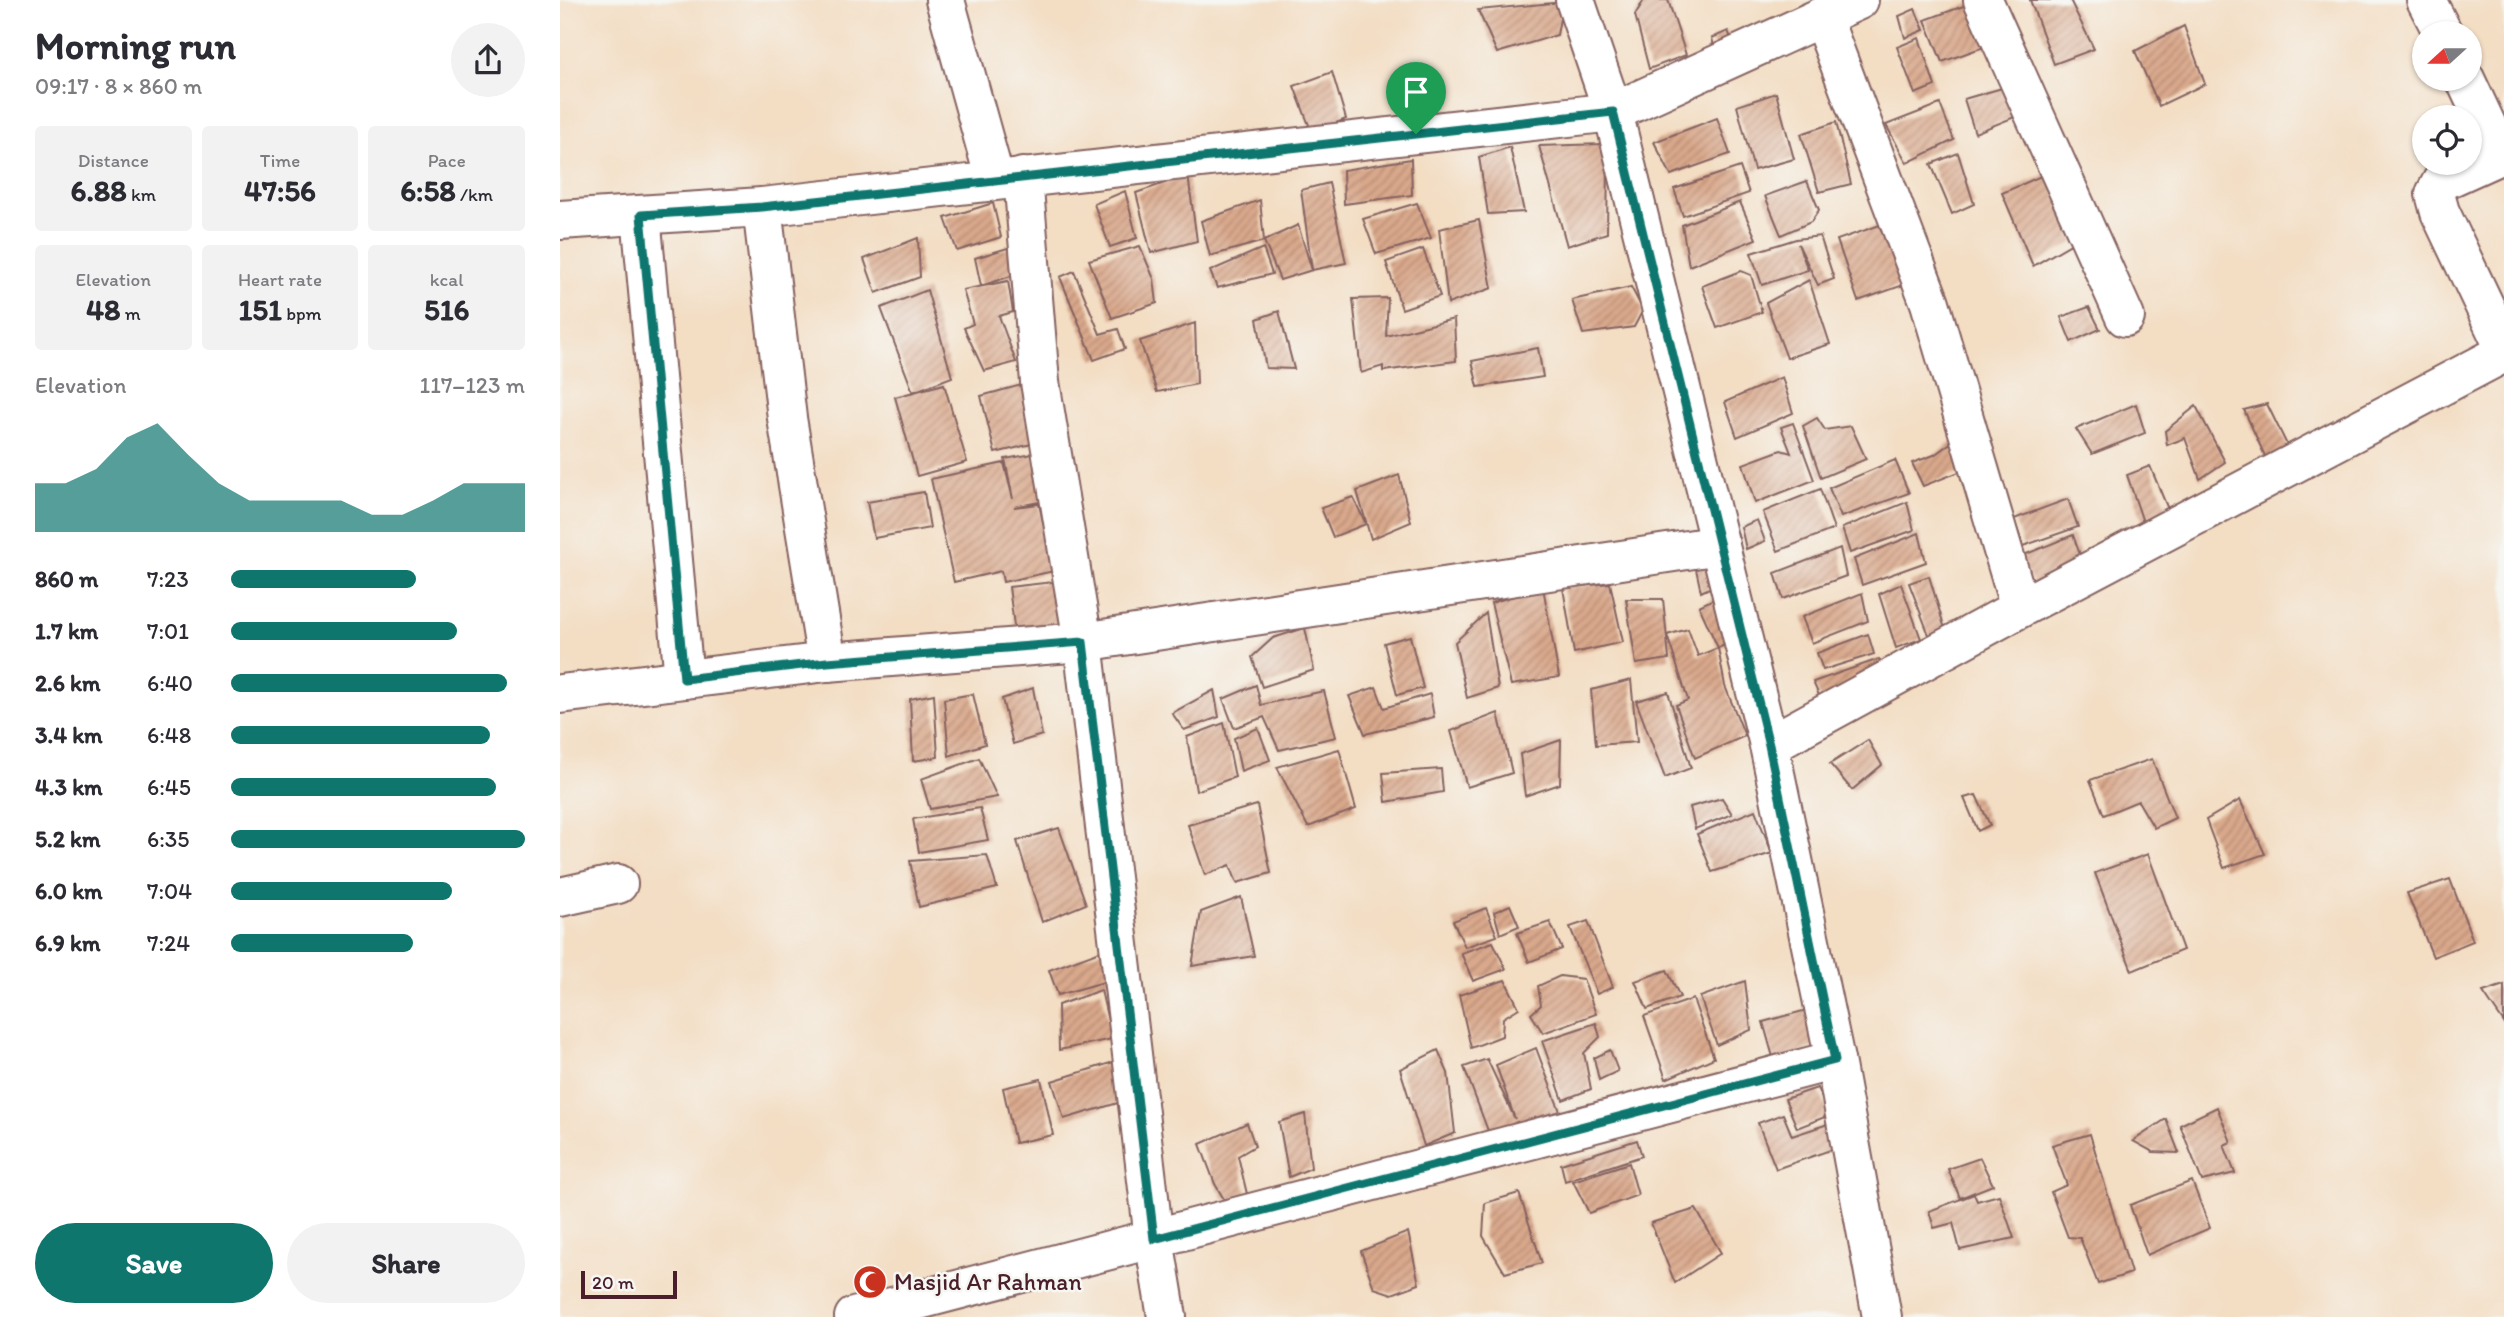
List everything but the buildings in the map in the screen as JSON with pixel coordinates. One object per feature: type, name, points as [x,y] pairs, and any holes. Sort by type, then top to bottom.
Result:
[{"type":"street","points":[[945,0],[1009,179],[1083,642],[1154,1239],[1167,1317]]},
{"type":"street","points":[[1575,0],[1613,112],[1769,745],[1835,1060],[1882,1317]]},
{"type":"street","points":[[560,220],[762,207],[1613,112],[1859,0]]},
{"type":"street","points":[[1983,0],[2125,317]]},
{"type":"street","points":[[2426,0],[2437,21]]},
{"type":"street","points":[[1822,17],[1930,303],[2020,608]]},
{"type":"street","points":[[2471,91],[2493,139],[2495,157],[2447,178],[2438,184],[2434,194],[2504,347]]},
{"type":"street","points":[[762,207],[787,418],[827,662]]},
{"type":"street","points":[[641,215],[684,679]]},
{"type":"street","points":[[1769,745],[2020,608],[2504,353]]},
{"type":"street","points":[[560,694],[827,662],[1083,642],[1720,545]]},
{"type":"street","points":[[560,897],[618,884]]},
{"type":"street","points":[[854,1317],[1835,1060]]},
{"type":"place","name":"Masjid Ar Rahman","points":[[870,1282]]},
{"type":"route","points":[[1613,112],[1769,745],[1835,1060],[1154,1239],[1083,642],[827,662],[684,679],[641,215],[762,207],[1416,134],[1613,112]]}]
